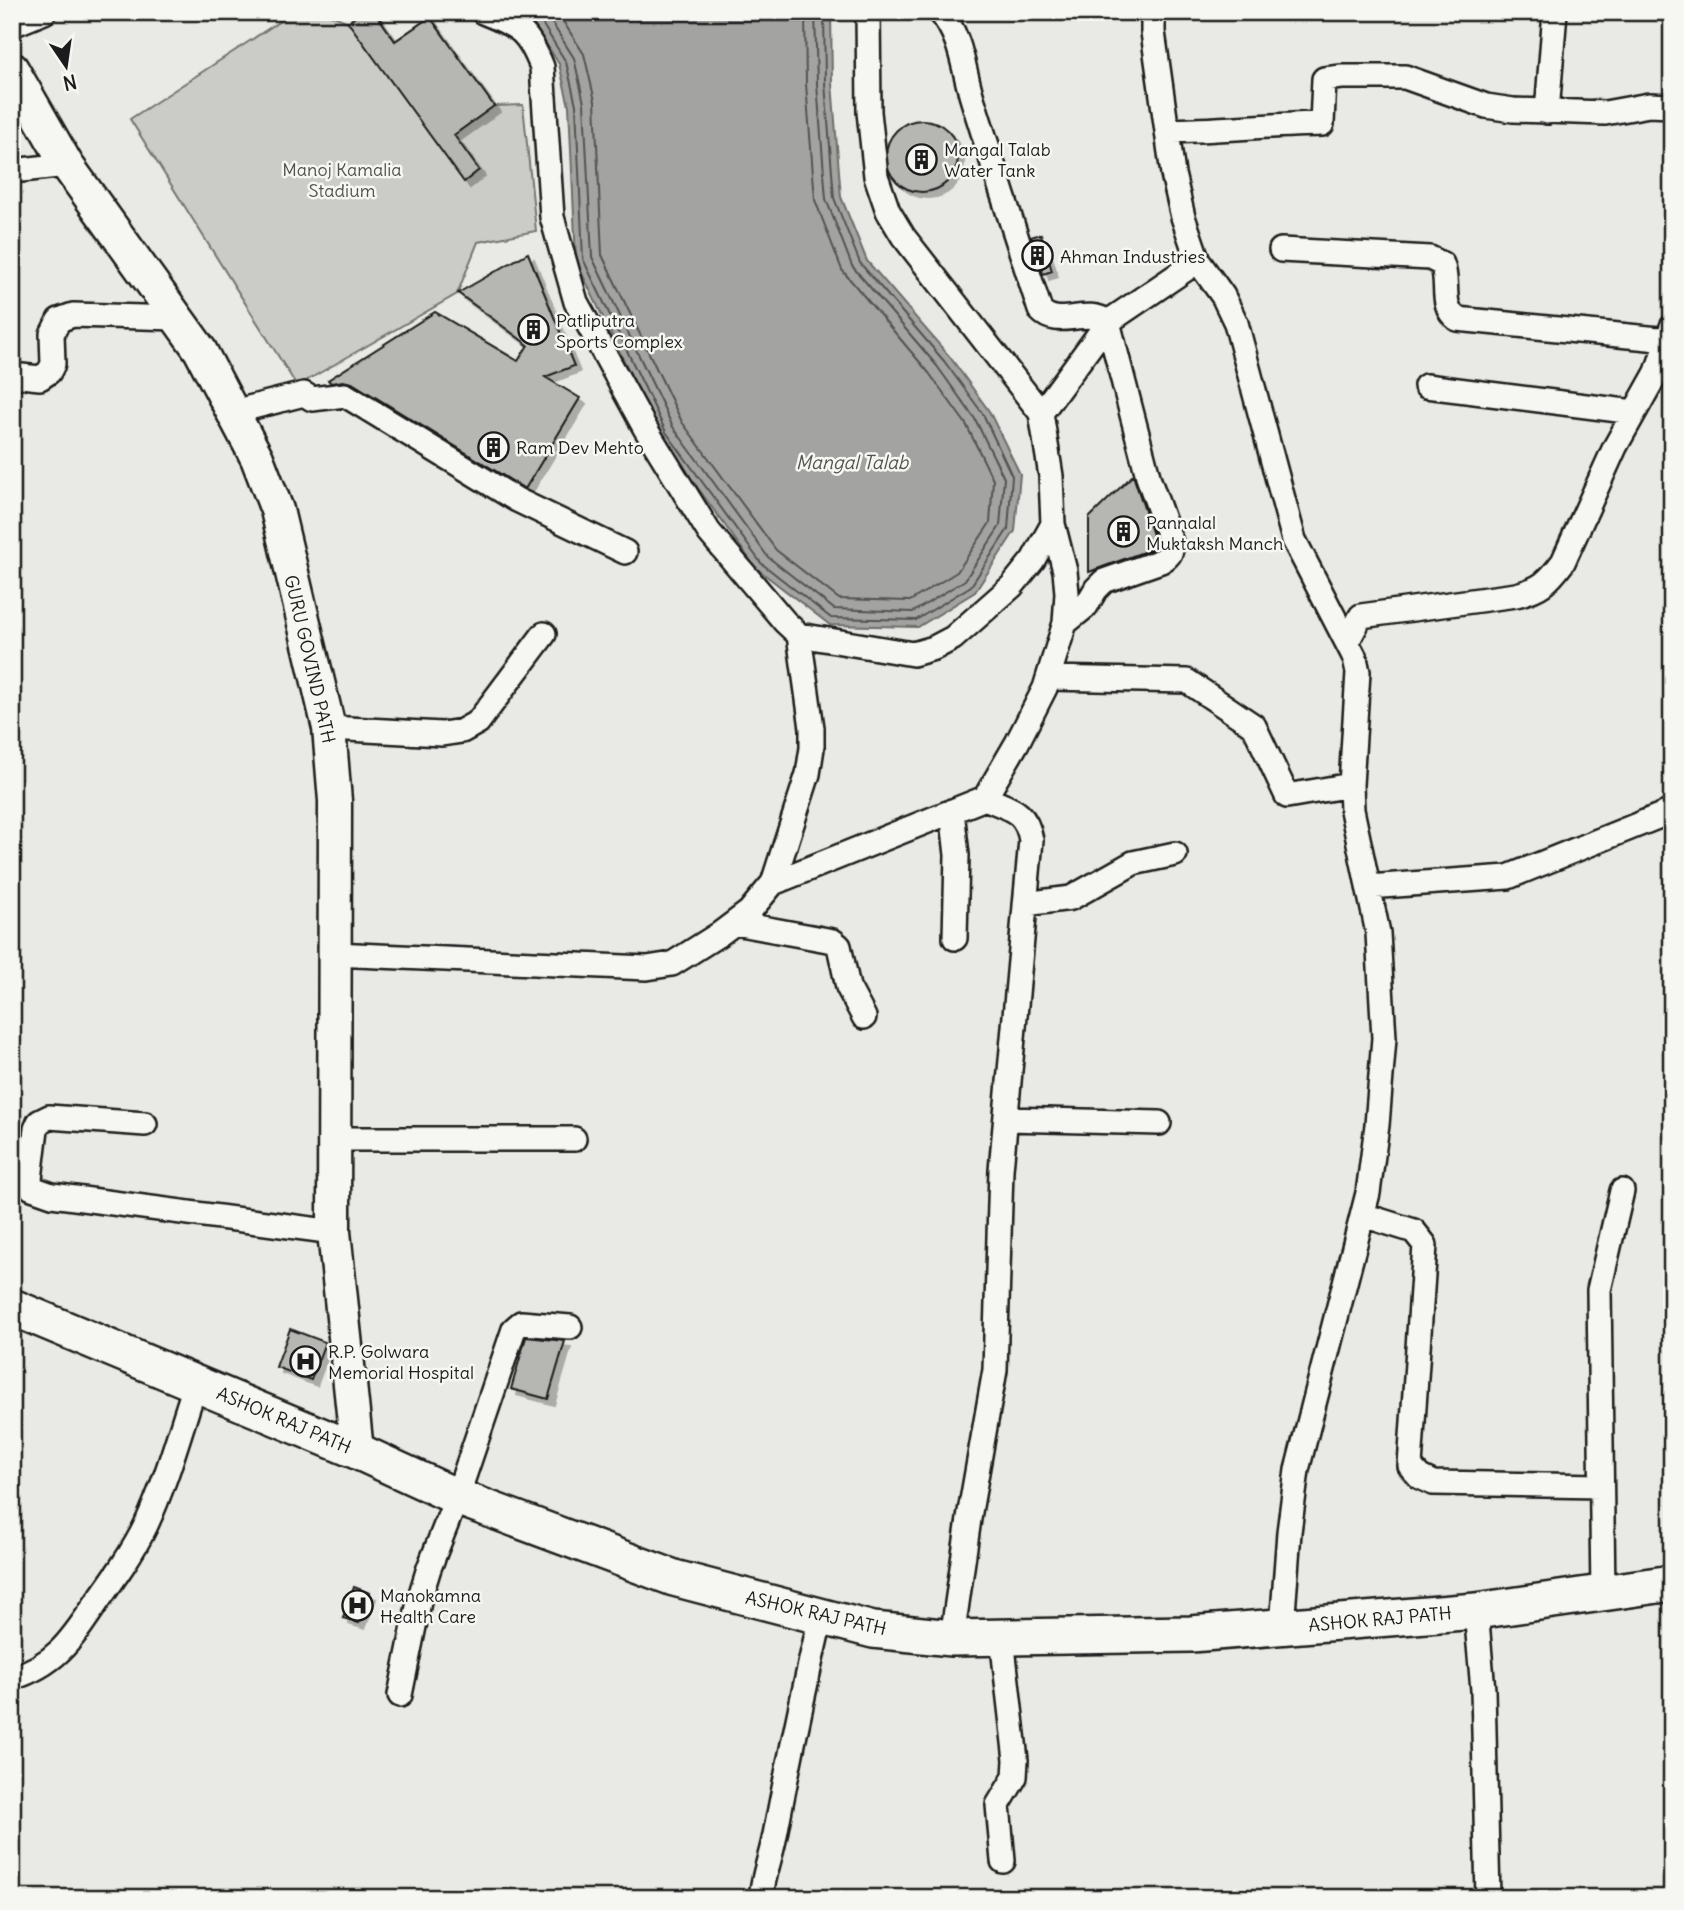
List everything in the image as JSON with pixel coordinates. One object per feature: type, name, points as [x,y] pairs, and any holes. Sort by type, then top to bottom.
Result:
[{"type":"main road","name":"ASHOK RAJ PATH","points":[[12,1307],[357,1451],[457,1497],[674,1578],[873,1630],[952,1638],[1191,1634],[1476,1611],[1672,1583]]},
{"type":"street","points":[[12,25],[44,12]]},
{"type":"street","points":[[483,12],[517,26],[533,43],[542,67],[552,217],[576,302],[645,428],[709,532],[799,635],[913,654],[934,648],[953,638],[1012,586],[1033,559],[1053,524]]},
{"type":"street","points":[[773,883],[985,798],[1017,743],[1049,678],[1065,623],[1065,571],[1053,524],[1051,476],[1041,413],[904,236],[888,211],[876,176],[869,112],[868,12]]},
{"type":"street","points":[[940,12],[952,28],[959,46],[971,96],[1040,310],[1046,317],[1056,319],[1090,315],[1100,316],[1108,322],[1149,480],[1171,542],[1172,551],[1168,557],[1104,581],[1086,606],[1065,623]]},
{"type":"street","points":[[1153,12],[1153,32],[1173,174],[1183,217],[1198,261],[1223,296],[1236,323],[1294,540],[1355,658],[1358,672],[1351,785],[1356,840],[1378,933],[1384,1038],[1377,1125],[1363,1215],[1297,1470],[1282,1627]]},
{"type":"street","points":[[1547,112],[1555,12]]},
{"type":"street","name":"GURU GOVIND PATH","points":[[12,69],[66,165],[200,350],[257,458],[277,510],[328,728],[335,801],[334,1232],[357,1451]]},
{"type":"street","points":[[1167,131],[1322,124],[1324,79],[1342,77],[1405,77],[1486,106],[1547,112],[1605,113],[1649,105],[1672,106]]},
{"type":"street","points":[[12,171],[66,165]]},
{"type":"street","points":[[1281,250],[1430,258],[1442,264],[1446,273],[1446,303],[1449,313],[1457,319],[1670,333],[1657,372],[1615,447],[1563,562],[1544,585],[1516,596],[1361,616],[1347,642]]},
{"type":"street","points":[[1041,413],[1108,322],[1198,261]]},
{"type":"street","points":[[12,375],[40,378],[49,372],[54,364],[52,334],[59,320],[73,315],[177,318]]},
{"type":"street","points":[[1426,386],[1634,412]]},
{"type":"street","points":[[233,412],[304,394],[312,399],[345,395],[517,500],[625,552]]},
{"type":"street","points":[[328,728],[442,734],[462,731],[478,722],[544,634]]},
{"type":"street","points":[[334,954],[647,968],[672,964],[735,923],[749,912],[773,883],[808,774],[812,728],[799,635]]},
{"type":"street","points":[[1049,678],[1187,681],[1254,726],[1287,796],[1351,785]]},
{"type":"street","points":[[952,1638],[970,1512],[995,1370],[1002,1170],[1031,839],[1028,824],[1021,814],[985,798]]},
{"type":"street","points":[[952,811],[957,855],[955,937]]},
{"type":"street","points":[[1368,887],[1508,877],[1672,811]]},
{"type":"street","points":[[1025,904],[1071,898],[1133,863],[1175,854]]},
{"type":"street","points":[[735,923],[833,941],[839,946],[848,987],[864,1017]]},
{"type":"street","points":[[145,1124],[49,1117],[39,1122],[30,1179],[32,1188],[52,1195],[334,1232]]},
{"type":"street","points":[[1006,1119],[1159,1123]]},
{"type":"street","points":[[333,1139],[573,1139]]},
{"type":"street","points":[[1604,1594],[1600,1486],[1599,1290],[1622,1191]]},
{"type":"street","points":[[1363,1215],[1414,1231],[1425,1245],[1410,1466],[1420,1477],[1433,1483],[1600,1486]]},
{"type":"street","points":[[401,1695],[420,1597],[514,1329],[521,1323],[569,1327]]},
{"type":"street","points":[[12,1678],[35,1670],[68,1644],[135,1546],[154,1505],[197,1383]]},
{"type":"street","points":[[1476,1611],[1483,1690],[1488,1898]]},
{"type":"street","points":[[761,1898],[762,1882],[772,1853],[794,1734],[821,1616]]},
{"type":"street","points":[[1002,1638],[1016,1760],[1015,1777],[998,1805],[1003,1861]]},
{"type":"green space","name":"Manoj Kamalia Stadium","points":[[294,12],[324,12],[348,22],[375,12],[395,41],[430,17],[494,106],[523,105],[536,231],[478,242],[457,294],[297,386],[130,119]]},
{"type":"water","name":"Mangal Talab","points":[[526,12],[831,12],[832,83],[841,197],[867,261],[950,357],[989,411],[1020,474],[1015,531],[975,592],[918,627],[830,625],[756,568],[660,436],[576,261],[569,106],[559,64]]},
{"type":"building","points":[[362,12],[375,12],[395,41],[430,17],[494,106],[454,135],[479,170],[464,182],[348,22]]},
{"type":"building","name":"Mangal Talab Water Tank","points":[[922,120],[942,126],[952,136],[958,156],[952,176],[942,186],[922,192],[902,186],[892,176],[886,156],[892,136],[902,126]]},
{"type":"building","points":[[1041,234],[1052,271],[1043,274],[1031,237]]},
{"type":"building","name":"Ram Dev Mehto","points":[[528,253],[574,366],[545,377],[580,398],[525,489],[352,383],[331,383],[328,380],[435,312],[518,361],[528,345],[458,293]]},
{"type":"building","name":"Pannalal Muktaksh Manch","points":[[1133,475],[1157,547],[1089,572],[1089,518]]},
{"type":"building","points":[[290,1329],[325,1342],[311,1380],[276,1367]]},
{"type":"building","points":[[526,1337],[565,1341],[548,1399],[511,1389]]},
{"type":"building","points":[[354,1587],[370,1593],[359,1623],[343,1618]]},
{"type":"place","name":"Mangal Talab Water Tank","points":[[921,159]]},
{"type":"place","name":"Ahman Industries","points":[[1037,256]]},
{"type":"place","name":"Patliputra Sports Complex","points":[[533,330]]},
{"type":"place","name":"Ram Dev Mehto","points":[[493,447]]},
{"type":"place","name":"Pannalal Muktaksh Manch","points":[[1123,532]]},
{"type":"place","name":"R.P. Golwara Memorial Hospital","points":[[305,1361]]},
{"type":"place","name":"Manokamna Health Care","points":[[357,1605]]}]
